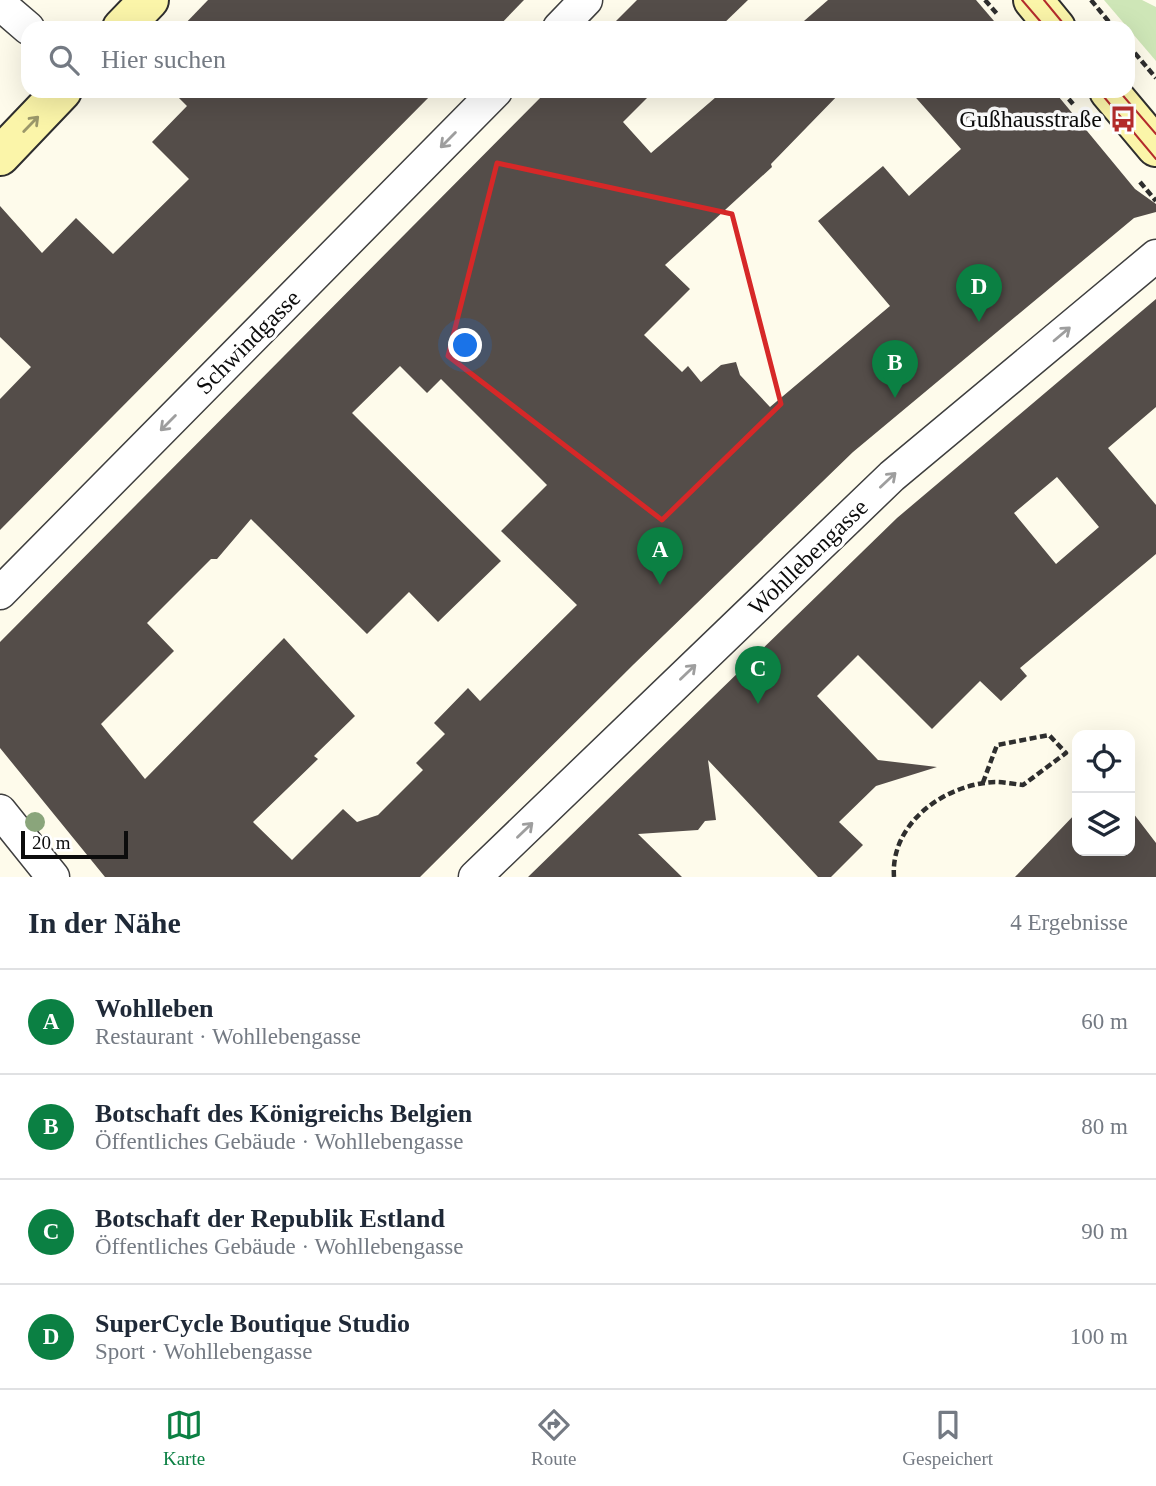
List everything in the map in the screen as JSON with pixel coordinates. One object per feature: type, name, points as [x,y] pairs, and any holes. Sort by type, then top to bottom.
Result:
[{"type":"street","points":[[129,21],[149,0]]},
{"type":"street","points":[[566,21],[586,0]]},
{"type":"street","points":[[1033,0],[1050,21]]},
{"type":"street","points":[[0,4],[21,22]]},
{"type":"street","points":[[0,156],[55,98]]},
{"type":"street","name":"Schwindgasse","points":[[0,593],[489,98]]},
{"type":"street","points":[[1115,98],[1156,147]]},
{"type":"street","name":"Wohllebengasse","points":[[475,877],[892,476],[1156,256]]},
{"type":"street","points":[[0,811],[53,877]]},
{"type":"path","points":[[1091,0],[1108,21]]},
{"type":"path","points":[[1135,53],[1156,78]]},
{"type":"path","points":[[894,877],[898,844],[914,819],[940,797],[995,782],[1023,786],[1066,753],[1049,735],[997,745],[982,785]]},
{"type":"highlighted area","points":[[497,163],[732,214],[781,404],[662,520],[448,356]]},
{"type":"green space","points":[[1104,0],[1142,0],[1156,7],[1156,61],[1135,36],[1135,21],[1122,21]]},
{"type":"building","points":[[208,0],[524,0],[504,21],[188,21]]},
{"type":"building","points":[[637,0],[748,0],[726,21],[616,21]]},
{"type":"building","points":[[828,0],[976,0],[994,21],[804,21]]},
{"type":"building","points":[[179,98],[428,98],[0,530],[0,399],[31,367],[0,337],[0,206],[42,253],[76,218],[113,254],[189,179],[152,142],[187,106]]},
{"type":"building","points":[[540,98],[647,98],[623,122],[651,153],[715,98],[835,98],[771,164],[772,167],[665,265],[690,289],[644,335],[682,372],[688,366],[701,382],[721,365],[736,362],[740,375],[770,407],[890,306],[818,221],[883,166],[909,196],[961,149],[916,98],[1060,98],[1135,189],[1156,204],[1156,212],[1134,218],[853,452],[634,664],[420,877],[105,877],[0,748],[0,642]],"holes":[[[400,366],[427,393],[441,379],[547,485],[501,531],[577,605],[480,701],[468,688],[434,723],[445,734],[416,763],[423,770],[378,815],[357,822],[343,809],[292,860],[253,822],[318,759],[314,756],[355,716],[284,638],[145,779],[101,724],[174,651],[147,623],[211,559],[217,559],[251,519],[367,634],[409,592],[438,622],[501,561],[352,413]]]},
{"type":"building","points":[[1156,299],[1156,407],[1108,448],[1156,505],[1156,554],[1020,668],[1027,676],[1001,701],[980,681],[932,729],[858,655],[817,696],[878,760],[937,767],[876,786],[839,822],[863,845],[831,877],[818,877],[708,760],[716,820],[705,821],[698,830],[638,834],[682,877],[528,877],[897,518]],"holes":[[[1057,477],[1099,527],[1056,564],[1014,513]]]},
{"type":"building","points":[[1135,816],[1156,843],[1156,877],[1015,877],[1072,817],[1072,856],[1135,856]]},
{"type":"tram line","points":[[1022,0],[1040,21]]},
{"type":"tram line","points":[[1044,0],[1061,21]]},
{"type":"tram line","points":[[1105,98],[1156,159]]},
{"type":"tram line","points":[[1125,98],[1156,134]]},
{"type":"place","name":"Gußhausstraße","points":[[1123,119]]},
{"type":"place","name":"SuperCycle Boutique Studio","points":[[979,322]]},
{"type":"place","name":"Botschaft des Königreichs Belgien","points":[[895,398]]},
{"type":"place","name":"Wohlleben","points":[[660,585]]},
{"type":"place","name":"Botschaft der Republik Estland","points":[[758,704]]}]
